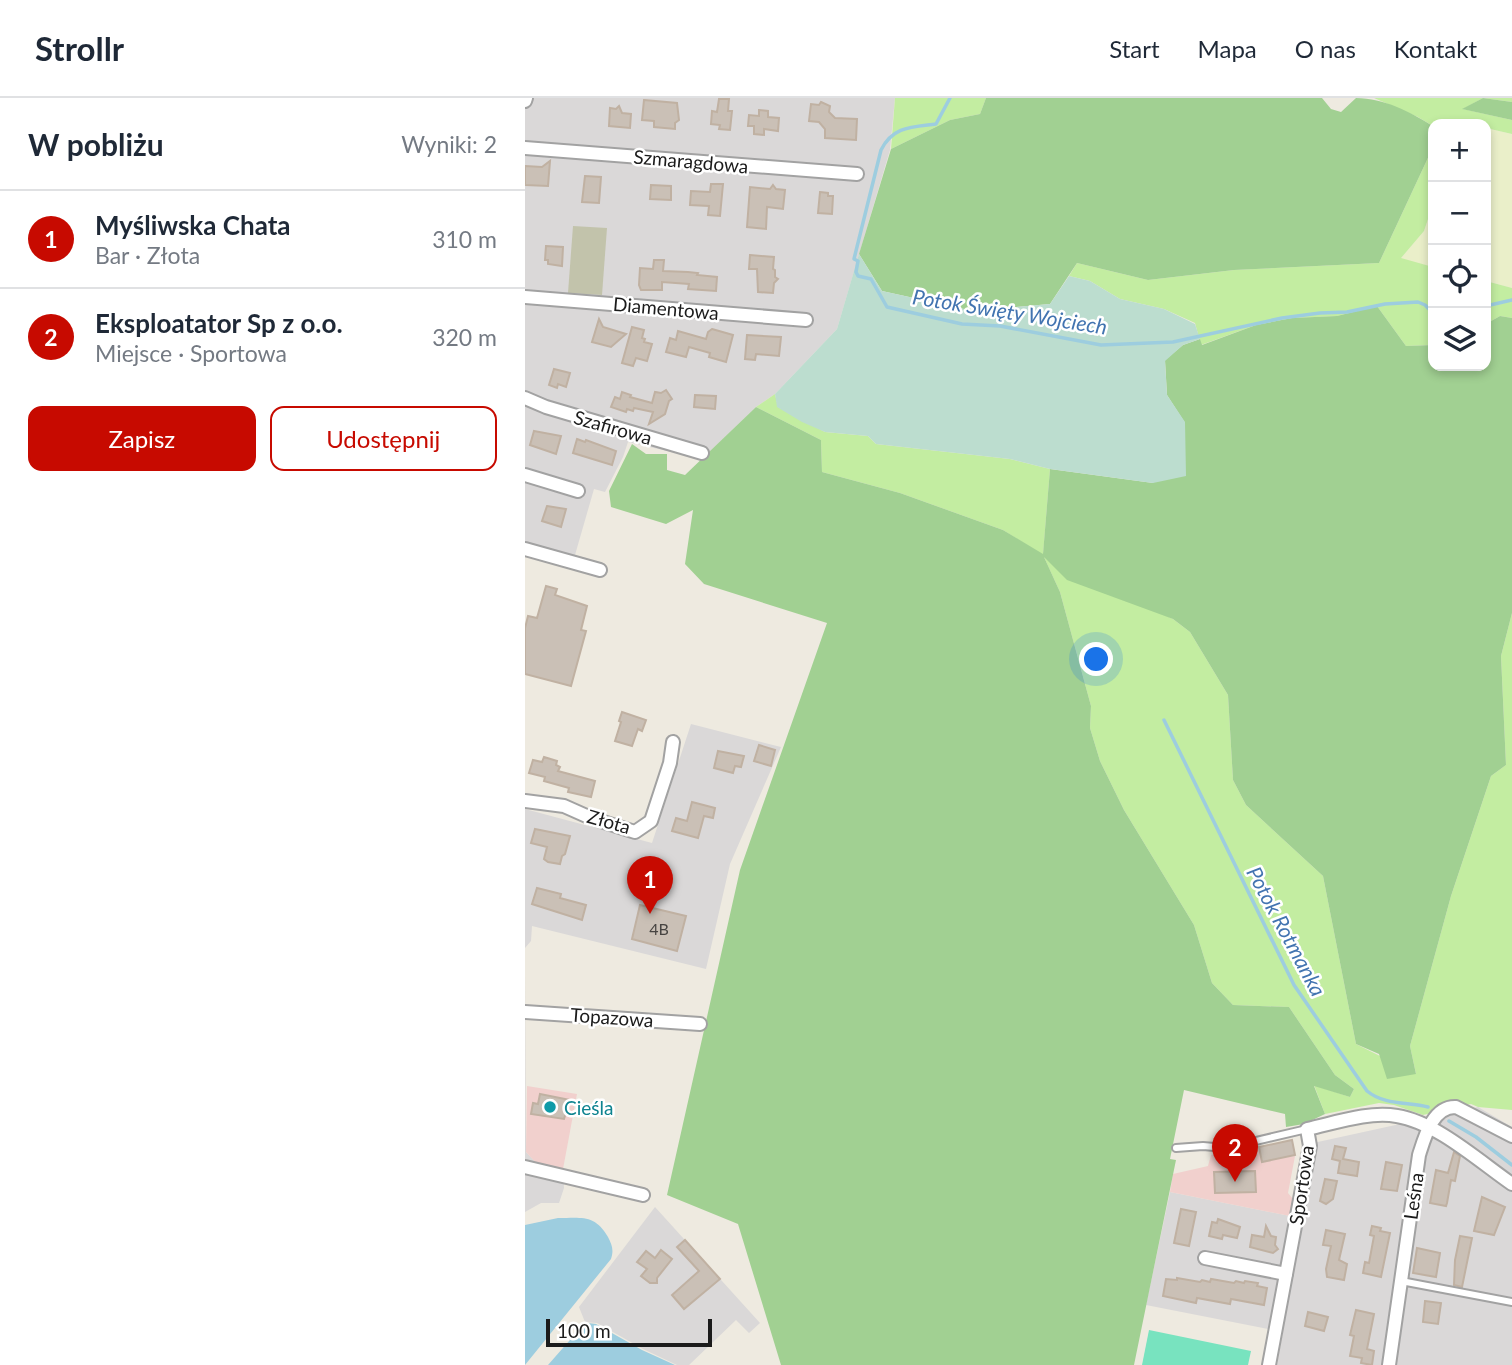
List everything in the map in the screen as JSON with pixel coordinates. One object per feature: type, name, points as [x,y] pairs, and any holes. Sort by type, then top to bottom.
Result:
[{"type":"street","name":"Szmaragdowa","points":[[525,148],[857,174]]},
{"type":"street","name":"Diamentowa","points":[[525,297],[806,320]]},
{"type":"street","name":"Szafirowa","points":[[526,399],[702,453]]},
{"type":"street","points":[[525,475],[577,491]]},
{"type":"street","points":[[525,549],[600,570]]},
{"type":"street","name":"Złota","points":[[525,801],[564,806],[635,832],[651,821],[670,763],[673,742]]},
{"type":"street","name":"Topazowa","points":[[525,1012],[700,1024]]},
{"type":"street","name":"Leśna","points":[[1389,1365],[1419,1155],[1429,1129],[1439,1112],[1456,1107],[1512,1136]]},
{"type":"street","name":"Sportowa","points":[[1269,1365],[1310,1146],[1307,1129],[1376,1115],[1398,1116],[1429,1129],[1512,1184]]},
{"type":"street","points":[[525,1167],[643,1195]]},
{"type":"street","points":[[1205,1258],[1286,1274]]},
{"type":"lane","points":[[1176,1148],[1226,1148],[1307,1129]]},
{"type":"lane","points":[[1401,1281],[1512,1302]]},
{"type":"shaded area","points":[[525,98],[895,98],[890,150],[837,329],[775,394],[756,407],[702,459],[628,442],[605,492],[594,489],[575,555],[525,542]]},
{"type":"shaded area","points":[[1491,129],[1512,134],[1512,288],[1491,282]]},
{"type":"shaded area","points":[[1428,219],[1428,266],[1400,259],[1424,231]]},
{"type":"shaded area","points":[[573,226],[607,228],[602,295],[568,293]]},
{"type":"shaded area","points":[[859,254],[882,291],[973,311],[1050,304],[1069,276],[1090,281],[1120,299],[1164,309],[1195,324],[1200,339],[1183,345],[1165,361],[1167,395],[1185,422],[1186,476],[1153,483],[1050,469],[1010,459],[876,444],[868,436],[825,432],[777,407],[775,394],[837,329]]},
{"type":"shaded area","points":[[691,724],[781,747],[730,864],[706,969],[532,926],[531,941],[525,948],[525,809],[652,843]]},
{"type":"shaded area","points":[[525,973],[526,1152],[537,1164],[563,1169],[564,1188],[559,1203],[541,1203],[525,1212]]},
{"type":"shaded area","points":[[527,1086],[577,1094],[563,1169],[537,1164],[526,1152]]},
{"type":"shaded area","points":[[1478,1107],[1512,1127],[1512,1365],[1277,1365],[1283,1332],[1146,1305],[1170,1192],[1290,1216],[1304,1145]]},
{"type":"shaded area","points":[[1259,1147],[1262,1161],[1295,1156],[1288,1193],[1293,1199],[1290,1216],[1170,1192],[1173,1174],[1208,1166],[1211,1155]]},
{"type":"shaded area","points":[[655,1207],[760,1323],[749,1333],[736,1320],[689,1365],[677,1365],[597,1323],[585,1322],[579,1307]]},
{"type":"green space","points":[[895,98],[986,98],[980,114],[950,120],[891,149]]},
{"type":"green space","points":[[986,98],[1322,98],[1331,109],[1341,112],[1356,98],[1377,100],[1428,123],[1428,158],[1379,263],[1234,270],[1148,280],[1077,263],[1050,304],[973,311],[882,291],[859,254],[891,149],[950,120],[980,114]]},
{"type":"green space","points":[[1374,98],[1483,98],[1463,109],[1512,120],[1512,134],[1491,129],[1491,119],[1428,119],[1428,123]]},
{"type":"green space","points":[[1483,98],[1512,98],[1512,102]]},
{"type":"green space","points":[[1483,98],[1512,102],[1512,120],[1462,109]]},
{"type":"green space","points":[[1428,158],[1428,219],[1424,231],[1401,258],[1428,266],[1428,345],[1406,346],[1377,306],[1337,316],[1292,318],[1256,325],[1201,345],[1195,323],[1164,309],[1120,299],[1090,281],[1069,276],[1077,263],[1148,280],[1234,270],[1379,263]]},
{"type":"green space","points":[[1491,282],[1512,288],[1512,318],[1500,316],[1491,321]]},
{"type":"green space","points":[[1377,306],[1406,346],[1428,345],[1428,371],[1491,371],[1491,321],[1500,316],[1512,318],[1512,613],[1501,656],[1506,765],[1491,776],[1451,896],[1410,1046],[1416,1074],[1387,1079],[1379,1054],[1356,1044],[1323,876],[1246,805],[1233,780],[1228,695],[1190,632],[1173,619],[1067,580],[1044,557],[1060,592],[1091,706],[1090,728],[1100,761],[1124,810],[1194,925],[1212,983],[1233,1005],[1289,1007],[1335,1075],[1354,1089],[1350,1097],[1314,1086],[1325,1114],[1304,1124],[1286,1127],[1285,1114],[1184,1090],[1170,1159],[1176,1160],[1134,1365],[781,1365],[738,1224],[667,1195],[740,870],[827,623],[704,584],[685,564],[693,510],[666,524],[611,507],[609,491],[632,444],[646,454],[667,454],[667,470],[685,475],[756,407],[821,440],[822,472],[900,493],[1003,530],[1043,554],[1050,469],[1153,483],[1185,423],[1167,395],[1165,360],[1183,345],[1200,339],[1202,345],[1256,325],[1292,318],[1337,316]]},
{"type":"green space","points":[[775,394],[778,407],[825,432],[868,436],[876,444],[1010,459],[1050,469],[1043,555],[1003,530],[900,493],[822,472],[821,440],[756,407]]},
{"type":"green space","points":[[1043,555],[1173,619],[1190,632],[1228,695],[1233,780],[1246,805],[1323,876],[1356,1044],[1416,1074],[1410,1046],[1451,896],[1491,776],[1506,765],[1501,656],[1512,613],[1512,1110],[1471,1104],[1423,1115],[1379,1103],[1325,1114],[1314,1085],[1350,1097],[1354,1089],[1335,1075],[1289,1007],[1233,1005],[1212,983],[1194,925],[1124,810],[1100,761],[1090,728],[1091,706],[1060,592]]},
{"type":"green space","points":[[1149,1330],[1251,1351],[1248,1365],[1142,1365]]},
{"type":"water","points":[[558,1218],[587,1219],[598,1224],[609,1240],[612,1256],[525,1365],[525,1225]]},
{"type":"water","points":[[584,1324],[596,1324],[675,1365],[548,1365]]},
{"type":"building","points":[[719,99],[729,99],[728,111],[732,111],[730,130],[719,129],[720,125],[711,124],[712,111],[717,112]]},
{"type":"building","points":[[644,100],[677,103],[679,120],[675,123],[675,129],[654,127],[654,121],[642,120]]},
{"type":"building","points":[[821,102],[830,106],[829,112],[835,118],[857,119],[856,140],[825,138],[825,129],[819,122],[809,121],[811,104],[819,105]]},
{"type":"building","points":[[619,106],[622,113],[631,114],[630,128],[609,126],[610,108],[616,109]]},
{"type":"building","points":[[759,110],[768,111],[768,117],[779,118],[778,131],[764,129],[764,135],[754,134],[754,126],[748,126],[749,115],[759,116]]},
{"type":"building","points":[[550,161],[548,186],[525,185],[525,166],[542,167]]},
{"type":"building","points":[[585,176],[601,177],[599,203],[582,202]]},
{"type":"building","points":[[711,184],[723,184],[720,216],[708,215],[709,206],[690,205],[691,191],[710,192]]},
{"type":"building","points":[[651,185],[671,186],[671,200],[650,199]]},
{"type":"building","points":[[773,185],[776,189],[785,190],[783,209],[767,207],[766,229],[747,227],[750,187],[770,189]]},
{"type":"building","points":[[820,192],[833,196],[832,214],[818,213]]},
{"type":"building","points":[[546,246],[563,247],[562,266],[548,264],[548,260],[545,260]]},
{"type":"building","points":[[750,255],[774,257],[773,269],[778,279],[774,283],[773,293],[758,292],[757,269],[749,269]]},
{"type":"building","points":[[654,260],[664,260],[663,271],[717,277],[716,291],[688,289],[689,284],[662,282],[662,290],[641,290],[640,268],[653,269]]},
{"type":"building","points":[[599,319],[603,327],[626,334],[611,347],[592,342]]},
{"type":"building","points":[[632,327],[644,330],[644,342],[652,344],[647,361],[636,358],[633,366],[622,363]]},
{"type":"building","points":[[712,329],[733,335],[726,362],[709,357],[710,353],[689,347],[686,357],[666,352],[670,338],[676,340],[678,331],[706,339]]},
{"type":"building","points":[[747,335],[781,337],[779,356],[756,354],[755,360],[745,359]]},
{"type":"building","points":[[554,369],[570,373],[566,387],[549,385]]},
{"type":"building","points":[[666,390],[672,399],[665,414],[649,424],[653,412],[634,408],[633,411],[627,409],[626,412],[611,407],[615,397],[620,399],[622,392],[652,403],[655,392]]},
{"type":"building","points":[[695,395],[716,396],[715,409],[694,407]]},
{"type":"building","points":[[534,431],[561,436],[556,454],[530,445]]},
{"type":"building","points":[[577,439],[616,451],[612,465],[573,453]]},
{"type":"building","points":[[547,506],[566,509],[561,527],[542,521]]},
{"type":"building","points":[[546,586],[557,589],[555,595],[587,606],[581,630],[586,631],[571,686],[525,674],[525,628],[528,616],[537,618]]},
{"type":"building","points":[[622,712],[646,720],[642,731],[638,729],[632,746],[615,741]]},
{"type":"building","points":[[759,745],[775,750],[771,766],[754,761]]},
{"type":"building","points":[[718,751],[744,756],[741,767],[735,766],[733,773],[714,768]]},
{"type":"building","points":[[544,757],[557,761],[556,765],[560,767],[558,771],[595,781],[591,797],[568,792],[569,788],[544,781],[545,777],[529,773],[533,760],[542,762]]},
{"type":"building","points":[[692,802],[715,808],[713,818],[704,816],[698,838],[672,831],[676,818],[687,821]]},
{"type":"building","points":[[535,829],[570,836],[560,864],[544,859],[547,847],[531,843]]},
{"type":"building","points":[[537,888],[561,894],[560,898],[586,905],[582,920],[532,904]]},
{"type":"building","points":[[640,905],[686,916],[677,951],[632,939]]},
{"type":"building","name":"Cieśla","points":[[540,1094],[570,1100],[564,1119],[531,1114],[533,1103],[538,1104]]},
{"type":"building","points":[[1292,1140],[1295,1155],[1262,1162],[1259,1147]]},
{"type":"building","points":[[1335,1146],[1346,1148],[1343,1159],[1359,1162],[1357,1176],[1338,1173],[1340,1161],[1332,1159]]},
{"type":"building","points":[[1454,1152],[1460,1156],[1455,1181],[1451,1180],[1446,1206],[1430,1203],[1436,1170],[1448,1173]]},
{"type":"building","points":[[1386,1162],[1402,1165],[1397,1191],[1381,1189]]},
{"type":"building","points":[[1255,1171],[1256,1192],[1215,1193],[1214,1172]]},
{"type":"building","points":[[1325,1179],[1337,1181],[1333,1199],[1326,1204],[1320,1201]]},
{"type":"building","points":[[1482,1197],[1505,1207],[1494,1235],[1474,1231]]},
{"type":"building","points":[[1181,1209],[1196,1212],[1189,1246],[1174,1243]]},
{"type":"building","points":[[1218,1219],[1240,1227],[1237,1238],[1209,1236],[1212,1222],[1217,1223]]},
{"type":"building","points":[[1266,1226],[1271,1236],[1276,1237],[1275,1245],[1278,1249],[1273,1253],[1250,1247],[1252,1235],[1264,1237]]},
{"type":"building","points":[[1372,1226],[1390,1233],[1381,1277],[1363,1273],[1365,1262],[1369,1263],[1374,1236],[1370,1235]]},
{"type":"building","points":[[1326,1230],[1345,1234],[1339,1260],[1347,1264],[1344,1280],[1327,1277],[1331,1246],[1323,1245]]},
{"type":"building","points":[[1460,1236],[1472,1238],[1462,1287],[1454,1285]]},
{"type":"building","points":[[685,1240],[720,1279],[684,1309],[672,1295],[699,1271],[677,1247]]},
{"type":"building","points":[[1417,1248],[1440,1253],[1436,1277],[1413,1273]]},
{"type":"building","points":[[661,1250],[672,1259],[657,1278],[657,1283],[650,1283],[641,1276],[647,1269],[637,1262],[646,1251],[655,1258]]},
{"type":"building","points":[[1166,1279],[1200,1282],[1210,1282],[1211,1279],[1258,1283],[1257,1286],[1267,1288],[1264,1305],[1231,1299],[1230,1304],[1197,1298],[1196,1303],[1163,1296]]},
{"type":"building","points":[[1425,1301],[1441,1303],[1438,1324],[1423,1322]]},
{"type":"building","points":[[1356,1310],[1374,1314],[1367,1349],[1374,1351],[1372,1365],[1361,1363],[1362,1358],[1350,1356],[1354,1336],[1350,1335]]},
{"type":"building","points":[[1308,1312],[1328,1317],[1324,1331],[1305,1326]]},
{"type":"waterway","name":"Potok Święty Wojciech","points":[[950,98],[936,124],[897,132],[881,150],[854,259],[858,261],[858,276],[871,279],[887,307],[962,324],[1000,326],[1101,345],[1173,342],[1282,318],[1347,312],[1385,304],[1418,302],[1428,308]]},
{"type":"waterway","name":"Potok Święty Wojciech","points":[[1491,305],[1512,300]]},
{"type":"waterway","name":"Potok Rotmanka","points":[[1164,720],[1294,985],[1367,1091],[1388,1101],[1428,1107]]},
{"type":"waterway","name":"Potok Rotmanka","points":[[1449,1121],[1476,1137],[1512,1165]]},
{"type":"place","name":"Myśliwska Chata","points":[[650,914]]},
{"type":"place","name":"Cieśla","points":[[550,1107]]},
{"type":"place","name":"Eksploatator Sp z o.o.","points":[[1235,1182]]}]
